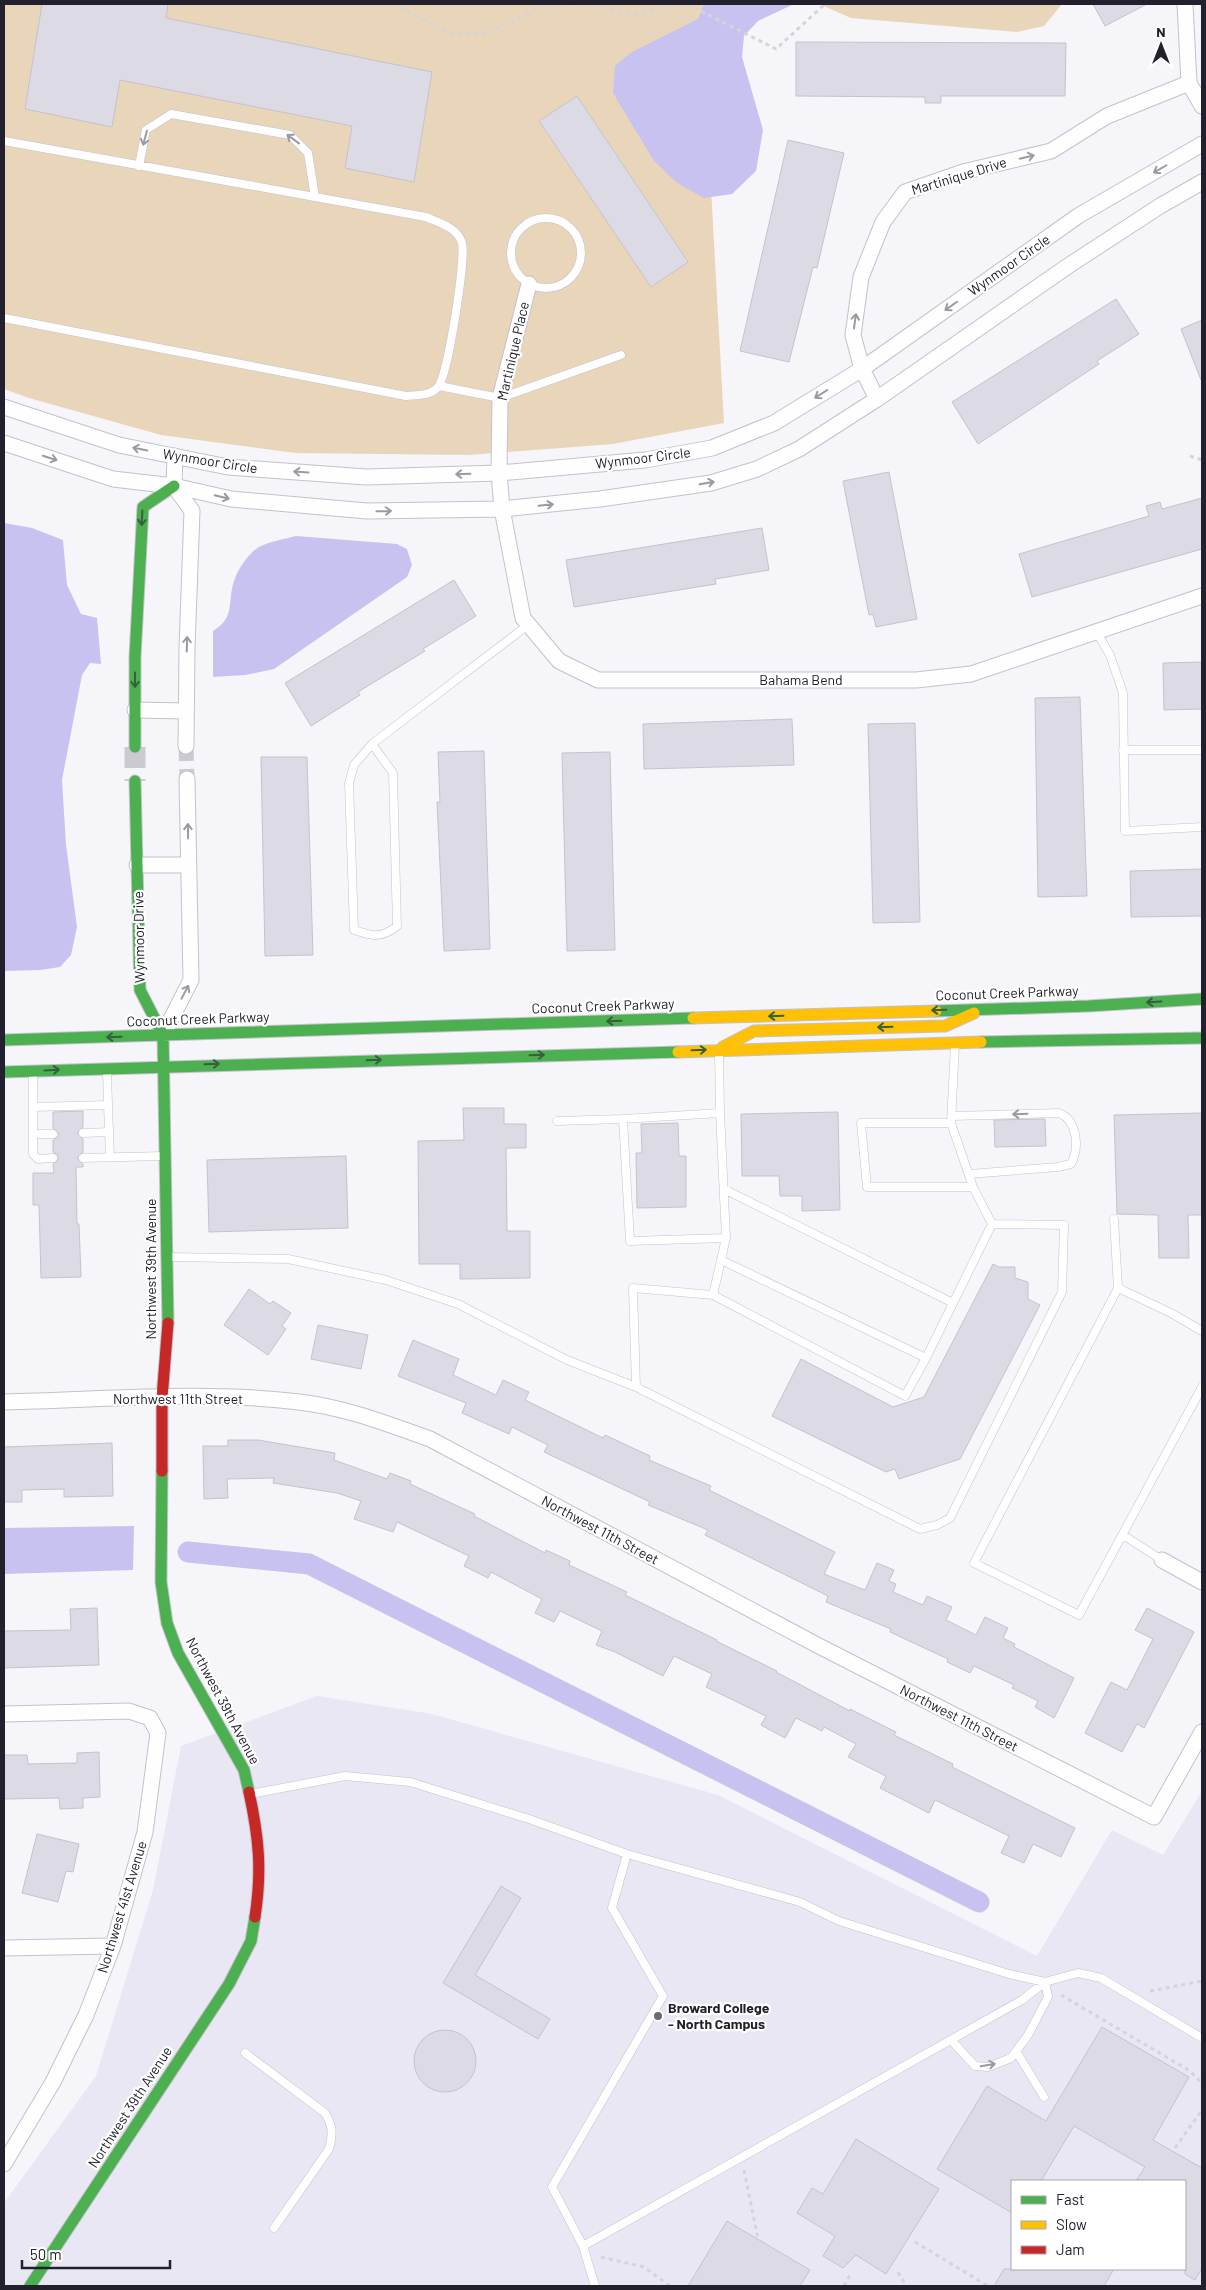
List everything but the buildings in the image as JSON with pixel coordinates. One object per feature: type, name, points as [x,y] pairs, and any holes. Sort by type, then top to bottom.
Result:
[{"type":"main road","points":[[135,747],[135,657],[143,507],[174,486]]},
{"type":"main road","name":"Wynmoor Drive","points":[[135,781],[140,990],[163,1035]]},
{"type":"main road","name":"Coconut Creek Parkway","points":[[4,1040],[983,1009],[1202,999]]},
{"type":"main road","points":[[719,1050],[754,1031],[945,1026],[983,1009]]},
{"type":"main road","name":"Northwest 39th Avenue","points":[[30,2286],[229,1984],[251,1941],[260,1883],[257,1828],[244,1770],[178,1652],[167,1623],[161,1582],[162,1398],[169,1308],[163,1035]]},
{"type":"main road","points":[[4,1072],[955,1043],[1202,1038]]},
{"type":"street","points":[[1185,4],[1189,83],[1202,106]]},
{"type":"street","name":"Martinique Drive","points":[[877,400],[862,369],[854,336],[861,277],[883,222],[905,192],[963,172],[1051,151],[1107,116],[1189,83]]},
{"type":"street","name":"Wynmoor Circle","points":[[4,407],[119,445],[228,467],[366,477],[499,473],[646,460],[712,448],[774,423],[862,369],[1078,216],[1202,144]]},
{"type":"street","points":[[4,443],[113,478],[174,486],[231,499],[367,511],[502,509],[600,499],[712,483],[757,469],[799,449],[877,400],[1068,266],[1160,206],[1202,182]]},
{"type":"street","name":"Martinique Place","points":[[502,509],[499,473],[500,398],[529,284]]},
{"type":"street","points":[[175,456],[174,486],[192,510],[186,648],[186,746]]},
{"type":"street","name":"Bahama Bend","points":[[502,509],[523,618],[559,661],[598,680],[916,680],[971,674],[1202,596]]},
{"type":"street","points":[[135,710],[186,711]]},
{"type":"street","points":[[163,1035],[191,980],[186,779]]},
{"type":"street","points":[[137,865],[189,865]]},
{"type":"street","name":"Northwest 11th Street","points":[[4,1402],[213,1396],[300,1402],[363,1416],[430,1439],[817,1645],[1154,1818],[1202,1732]]},
{"type":"street","points":[[1162,1560],[1202,1582]]},
{"type":"street","name":"Northwest 41st Avenue","points":[[4,1714],[129,1711],[150,1718],[158,1733],[145,1832],[113,1946],[86,2015],[53,2082],[4,2164]]},
{"type":"street","points":[[4,1948],[113,1946]]},
{"type":"lane","points":[[138,166],[146,130],[171,114],[290,135],[308,152],[315,197]]},
{"type":"lane","points":[[4,141],[426,217],[452,228],[462,242],[464,261],[447,363],[439,386],[428,394],[406,396],[4,318]]},
{"type":"lane","points":[[545,217],[566,223],[579,240],[581,252],[579,264],[573,275],[553,287],[541,288],[529,284],[513,266],[510,254],[516,233],[524,225],[545,217]]},
{"type":"lane","points":[[439,386],[500,398],[621,355]]},
{"type":"lane","points":[[372,744],[393,772],[398,926],[387,934],[370,935],[354,930],[349,783],[354,765],[372,744],[528,624]]},
{"type":"lane","points":[[1096,631],[1110,655],[1123,694],[1125,831],[1202,827]]},
{"type":"lane","points":[[1123,750],[1202,750]]},
{"type":"lane","points":[[955,1043],[951,1120],[973,1187],[992,1224]]},
{"type":"lane","points":[[713,1296],[726,1238],[719,1050]]},
{"type":"lane","points":[[107,1068],[110,1157]]},
{"type":"lane","points":[[33,1071],[33,1154],[38,1159],[53,1158]]},
{"type":"lane","points":[[34,1107],[108,1105]]},
{"type":"lane","points":[[557,1121],[720,1113]]},
{"type":"lane","points":[[969,1174],[1058,1167],[1070,1164],[1076,1151],[1074,1128],[1068,1116],[1059,1113],[951,1120],[861,1123],[867,1187],[973,1187]]},
{"type":"lane","points":[[623,1119],[630,1241],[726,1238]]},
{"type":"lane","points":[[83,1134],[109,1132]]},
{"type":"lane","points":[[34,1134],[53,1134]]},
{"type":"lane","points":[[83,1158],[166,1156]]},
{"type":"lane","points":[[724,1189],[953,1303]]},
{"type":"lane","points":[[1114,1219],[1118,1288],[974,1563],[1079,1615],[1202,1388]]},
{"type":"lane","points":[[636,1387],[632,1288],[713,1296],[905,1396],[926,1358],[992,1224]]},
{"type":"lane","points":[[168,1257],[288,1259],[386,1280],[458,1304],[566,1360],[636,1387],[920,1529],[937,1525],[950,1518],[1062,1292],[1064,1225],[992,1224]]},
{"type":"lane","points":[[722,1260],[926,1358]]},
{"type":"lane","points":[[1118,1288],[1171,1313],[1202,1331]]},
{"type":"lane","points":[[1123,1535],[1162,1560]]},
{"type":"lane","points":[[250,1794],[345,1776],[410,1782],[529,1819],[627,1854],[800,1902],[839,1921],[1009,1974],[1045,1982]]},
{"type":"lane","points":[[596,2286],[583,2246],[552,2187],[664,1996],[612,1908],[627,1854]]},
{"type":"lane","points":[[583,2246],[1022,2000],[1045,1982],[1078,1973],[1101,1978],[1202,2038]]},
{"type":"lane","points":[[951,2040],[975,2066],[988,2067],[1011,2058],[1028,2035],[1048,1997],[1045,1982]]},
{"type":"lane","points":[[1016,2051],[1044,2097]]},
{"type":"lane","points":[[246,2053],[325,2113],[332,2124],[333,2137],[329,2149],[274,2228]]},
{"type":"path","points":[[394,4],[451,34],[486,34],[543,6],[586,4],[634,14],[672,4]]},
{"type":"path","points":[[687,4],[776,49],[825,4]]},
{"type":"path","points":[[1190,456],[1202,460]]},
{"type":"path","points":[[1130,1995],[1202,1981]]},
{"type":"path","points":[[1061,1994],[1190,2071],[1202,2083]]},
{"type":"path","points":[[1174,2148],[1202,2110]]},
{"type":"path","points":[[743,2156],[744,2179],[758,2240]]},
{"type":"path","points":[[915,2242],[988,2286]]},
{"type":"path","points":[[585,2254],[644,2267],[670,2286]]},
{"type":"path","points":[[898,2272],[906,2286]]},
{"type":"path","points":[[844,2286],[851,2273]]},
{"type":"shaded area","points":[[4,4],[766,4],[758,5],[706,98],[724,423],[613,444],[469,455],[296,453],[161,435],[29,398],[4,389]]},
{"type":"shaded area","points":[[704,4],[794,4],[758,21],[744,36],[742,57],[763,130],[756,171],[732,194],[704,198],[677,183],[654,161],[613,93],[615,66],[632,52],[698,19]]},
{"type":"shaded area","points":[[819,4],[1062,4],[1044,26],[1017,32],[851,18]]},
{"type":"shaded area","points":[[4,523],[32,528],[63,540],[67,585],[81,614],[97,618],[101,664],[90,663],[82,675],[62,780],[66,845],[77,927],[71,955],[60,967],[40,970],[4,971]]},
{"type":"shaded area","points":[[296,536],[397,544],[407,549],[412,565],[407,577],[274,669],[245,675],[213,677],[213,631],[220,626],[228,615],[232,589],[238,572],[247,558],[259,547]]},
{"type":"shaded area","points":[[134,1526],[133,1570],[4,1574],[4,1528]]},
{"type":"shaded area","name":"Broward College - North Campus","points":[[317,1696],[432,1714],[718,1795],[1037,1956],[1112,1830],[1163,1855],[1202,1791],[1202,2286],[4,2286],[4,2203],[96,2076],[153,1890],[181,1746]]},
{"type":"waterway","points":[[188,1552],[309,1564],[979,1902]]},
{"type":"tunnel","points":[[186,746],[187,779]]},
{"type":"tunnel","points":[[135,747],[135,781]]},
{"type":"traffic: fast","points":[[135,747],[135,657],[143,507],[174,486]]},
{"type":"traffic: fast","points":[[135,781],[140,990],[163,1035],[168,1323]]},
{"type":"traffic: fast","points":[[936,1011],[1089,1006],[1202,999]]},
{"type":"traffic: fast","points":[[4,1040],[693,1018]]},
{"type":"traffic: fast","points":[[981,1042],[1202,1038]]},
{"type":"traffic: fast","points":[[4,1072],[678,1052]]},
{"type":"traffic: fast","points":[[162,1471],[161,1582],[167,1623],[178,1653],[244,1770],[249,1792]]},
{"type":"traffic: fast","points":[[30,2286],[229,1984],[251,1941],[255,1917]]},
{"type":"traffic: slow","points":[[693,1018],[936,1011]]},
{"type":"traffic: slow","points":[[723,1047],[754,1031],[945,1026],[974,1013]]},
{"type":"traffic: slow","points":[[678,1052],[981,1042]]},
{"type":"traffic: jam","points":[[162,1471],[162,1398],[168,1323]]},
{"type":"traffic: jam","points":[[249,1792],[255,1824],[259,1869],[255,1917]]},
{"type":"place","name":"Broward College - North Campus","points":[[658,2016]]}]
